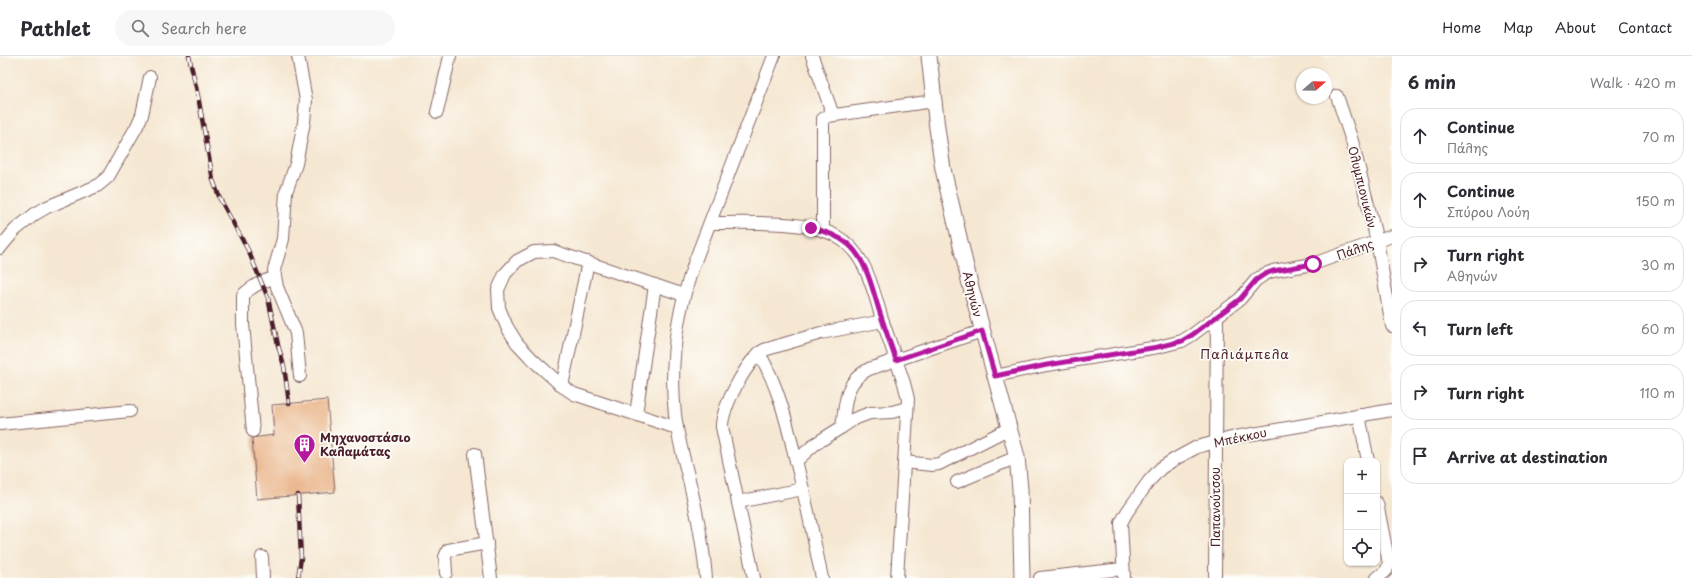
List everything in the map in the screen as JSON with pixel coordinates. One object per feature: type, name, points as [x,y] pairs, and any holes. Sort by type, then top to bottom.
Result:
[{"type":"main road","name":"Αθηνών","points":[[930,56],[934,102],[943,169],[982,331],[1017,457],[1020,489],[1022,578]]},
{"type":"street","points":[[298,56],[306,100],[304,122],[296,164],[286,192],[283,239],[275,265],[274,278],[296,333],[300,376]]},
{"type":"street","points":[[437,112],[450,56]]},
{"type":"street","points":[[706,578],[699,524],[677,428],[674,388],[674,353],[677,322],[701,242],[710,223],[774,56]]},
{"type":"street","points":[[812,56],[833,115]]},
{"type":"street","points":[[0,248],[15,230],[35,214],[47,207],[97,186],[108,177],[142,115],[150,77]]},
{"type":"street","name":"Ολυμπιονικών","points":[[1337,96],[1352,141],[1377,241],[1392,326]]},
{"type":"street","points":[[823,231],[822,123],[824,117],[934,102]]},
{"type":"street","points":[[710,223],[778,224],[806,227],[823,231],[841,239],[851,247],[857,255],[867,274],[906,390],[907,408],[897,578]]},
{"type":"street","name":"Πάλης","points":[[995,376],[1047,365],[1170,345],[1182,341],[1240,299],[1256,280],[1265,274],[1273,271],[1313,264],[1392,236]]},
{"type":"street","points":[[677,428],[586,399],[574,394],[562,386],[533,360],[517,343],[507,327],[499,308],[498,290],[506,274],[517,261],[534,252],[553,251],[684,295]]},
{"type":"street","points":[[562,386],[588,262]]},
{"type":"street","points":[[253,431],[243,324],[243,295],[251,287],[274,278]]},
{"type":"street","points":[[636,414],[655,285]]},
{"type":"street","name":"Παπανούτσου","points":[[1215,578],[1217,316]]},
{"type":"street","points":[[754,578],[722,424],[729,404],[738,386],[759,352],[774,346],[821,333],[883,321]]},
{"type":"street","points":[[842,427],[845,403],[852,381],[869,369],[982,331]]},
{"type":"street","points":[[759,352],[776,387],[803,489],[822,578]]},
{"type":"street","points":[[796,461],[815,444],[854,419],[870,413],[892,412],[907,408]]},
{"type":"street","name":"Μπέκκου","points":[[1123,574],[1121,523],[1149,481],[1161,468],[1193,449],[1215,442],[1245,435],[1392,410]]},
{"type":"street","points":[[0,424],[130,411]]},
{"type":"street","points":[[1359,416],[1367,458]]},
{"type":"street","points":[[904,462],[932,465],[939,464],[1010,428]]},
{"type":"street","points":[[475,454],[491,578]]},
{"type":"street","points":[[958,482],[1017,457]]},
{"type":"street","points":[[738,502],[803,489]]},
{"type":"street","points":[[1377,578],[1386,571],[1389,564],[1380,518]]},
{"type":"street","points":[[446,573],[445,556],[448,550],[487,543]]},
{"type":"street","points":[[262,557],[263,578]]},
{"type":"street","points":[[1040,578],[1123,574]]},
{"type":"building","name":"Μηχανοστάσιο Καλαμάτας","points":[[327,400],[335,492],[257,499],[252,438],[274,435],[272,405]]},
{"type":"railway","points":[[189,56],[198,96],[213,180],[220,199],[248,250],[268,298],[284,366],[289,403]]},
{"type":"railway","points":[[298,495],[301,558],[298,578]]},
{"type":"place","name":"Μηχανοστάσιο Καλαμάτας","points":[[304,464]]},
{"type":"district","name":"Παλιάμπελα","points":[[1245,353]]},
{"type":"route","points":[[811,228],[834,235],[848,244],[864,266],[896,360],[982,331],[995,376],[1047,365],[1170,345],[1182,341],[1240,299],[1256,280],[1265,274],[1273,271],[1313,264]]}]
